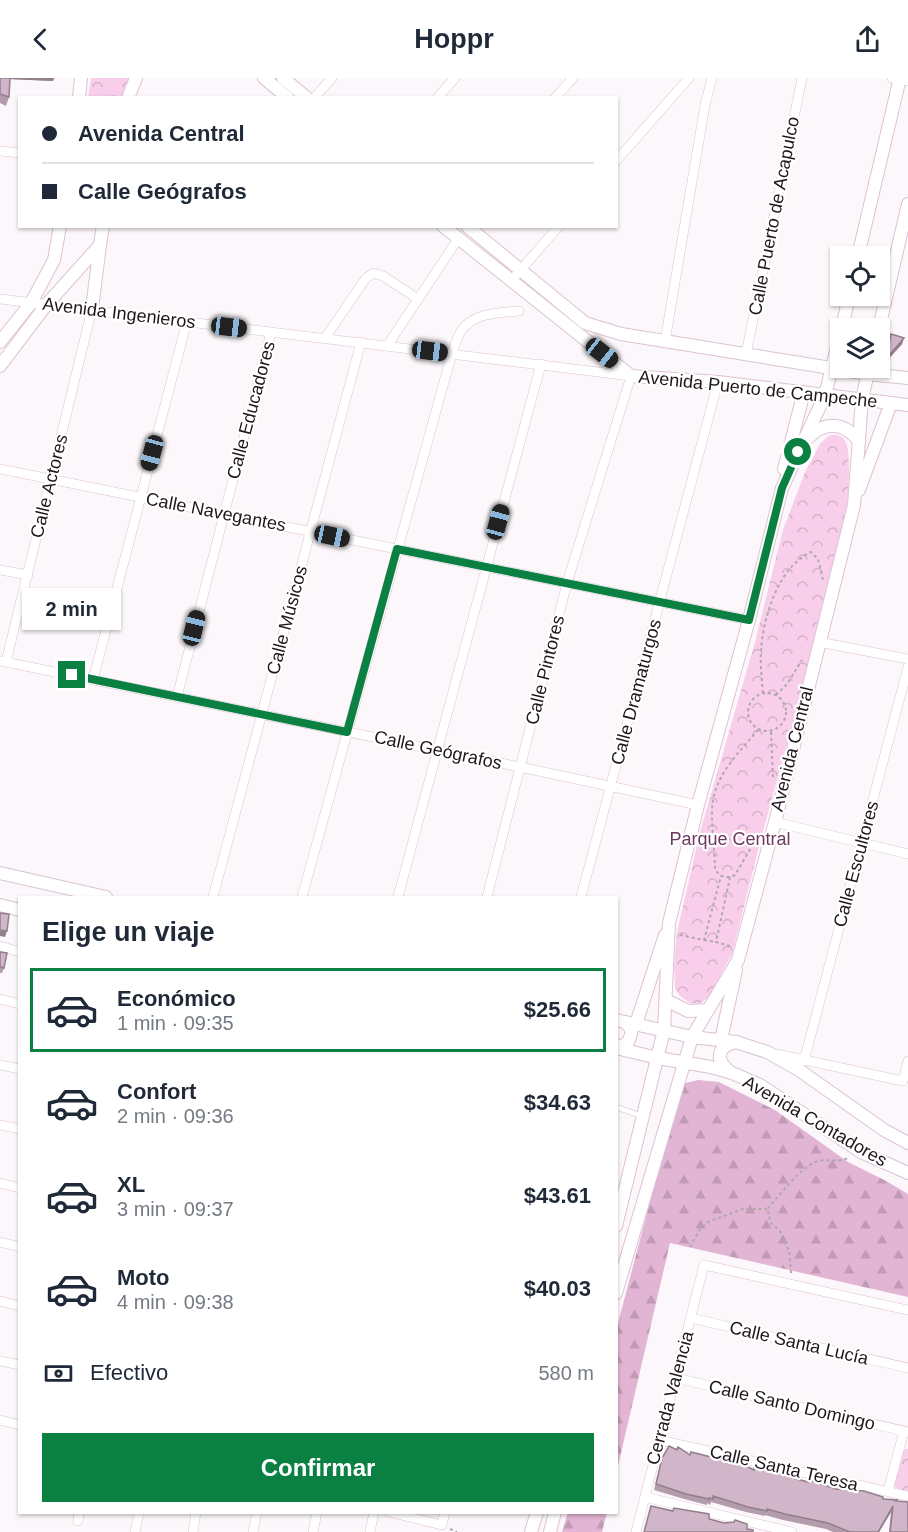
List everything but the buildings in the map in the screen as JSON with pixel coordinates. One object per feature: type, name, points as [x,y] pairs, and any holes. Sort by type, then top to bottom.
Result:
[{"type":"main road","points":[[79,96],[81,78]]},
{"type":"main road","points":[[129,96],[136,78]]},
{"type":"main road","points":[[264,78],[286,96]]},
{"type":"main road","points":[[283,78],[305,96]]},
{"type":"main road","points":[[860,246],[900,79]]},
{"type":"main road","points":[[881,318],[908,204]]},
{"type":"main road","points":[[0,342],[32,303],[54,260],[60,228]]},
{"type":"main road","points":[[92,309],[104,228]]},
{"type":"main road","name":"Avenida Puerto de Campeche","points":[[445,228],[631,376],[718,382],[908,405]]},
{"type":"main road","name":"Avenida Puerto de Campeche","points":[[469,228],[585,323],[621,334],[830,368]]},
{"type":"main road","points":[[0,366],[47,304],[100,245]]},
{"type":"main road","name":"Avenida Puerto de Campeche","points":[[890,375],[908,378]]},
{"type":"main road","points":[[618,1218],[664,1030],[669,928],[698,805],[749,620],[782,488],[825,395],[830,378]]},
{"type":"main road","name":"Avenida Central","points":[[618,1286],[692,1037],[739,955],[775,822],[854,505],[862,399],[867,378]]},
{"type":"main road","points":[[782,488],[783,473],[804,392]]},
{"type":"main road","points":[[854,505],[891,403]]},
{"type":"main road","points":[[798,452],[816,431],[834,425],[853,433],[859,441]]},
{"type":"main road","points":[[0,873],[102,896]]},
{"type":"main road","points":[[0,905],[18,910]]},
{"type":"main road","points":[[618,1047],[627,1044],[632,1032],[626,1022],[669,928]]},
{"type":"main road","points":[[721,1040],[739,955]]},
{"type":"main road","points":[[666,1000],[688,1011],[708,1010]]},
{"type":"main road","name":"Avenida Contadores","points":[[626,1022],[692,1037],[736,1042],[767,1052],[799,1070],[884,1130],[908,1143]]},
{"type":"main road","points":[[732,1073],[723,1066],[719,1056],[728,1044],[736,1042]]},
{"type":"main road","name":"Avenida Contadores","points":[[618,1048],[711,1067],[760,1085],[861,1152],[908,1173]]},
{"type":"main road","points":[[531,1532],[536,1514]]},
{"type":"main road","points":[[550,1532],[554,1514]]},
{"type":"street","points":[[316,96],[332,78]]},
{"type":"street","points":[[439,96],[455,78]]},
{"type":"street","points":[[557,96],[573,78]]},
{"type":"street","points":[[618,159],[689,78]]},
{"type":"street","points":[[665,341],[703,117],[712,78]]},
{"type":"street","name":"Calle Puerto de Acapulco","points":[[746,354],[801,78]]},
{"type":"street","points":[[0,151],[18,153]]},
{"type":"street","points":[[511,281],[557,228]]},
{"type":"street","points":[[387,346],[458,239]]},
{"type":"street","points":[[325,338],[366,278],[374,273],[383,276],[418,299]]},
{"type":"street","name":"Avenida Ingenieros","points":[[0,299],[631,376]]},
{"type":"street","name":"Calle Actores","points":[[3,661],[28,575],[92,309]]},
{"type":"street","points":[[302,896],[452,353],[460,332],[469,322],[485,315],[519,311]]},
{"type":"street","points":[[93,680],[187,321]]},
{"type":"street","name":"Calle Educadores","points":[[177,697],[271,332]]},
{"type":"street","name":"Calle Músicos","points":[[213,896],[361,342]]},
{"type":"street","points":[[398,896],[541,364]]},
{"type":"street","name":"Calle Pintores","points":[[487,896],[567,583],[631,376]]},
{"type":"street","name":"Calle Dramaturgos","points":[[581,896],[718,382]]},
{"type":"street","name":"Calle Navegantes","points":[[0,469],[749,620]]},
{"type":"street","points":[[0,570],[28,575]]},
{"type":"street","points":[[819,642],[908,659]]},
{"type":"street","name":"Calle Geógrafos","points":[[3,661],[698,805]]},
{"type":"street","name":"Calle Escultores","points":[[804,1061],[908,667]]},
{"type":"street","points":[[775,822],[908,854]]},
{"type":"street","points":[[0,946],[18,951]]},
{"type":"street","points":[[0,999],[18,1004]]},
{"type":"street","points":[[767,1052],[903,1081],[908,1061]]},
{"type":"street","points":[[0,1065],[18,1069]]},
{"type":"street","points":[[0,1125],[18,1129]]},
{"type":"street","points":[[0,1183],[18,1188]]},
{"type":"street","points":[[0,1242],[18,1246]]},
{"type":"street","name":"Cerrada Valencia","points":[[636,1532],[704,1265],[789,1284]]},
{"type":"street","points":[[789,1284],[908,1310]]},
{"type":"street","points":[[0,1301],[18,1306]]},
{"type":"street","name":"Calle Santa Lucía","points":[[691,1318],[908,1368]]},
{"type":"street","points":[[0,1360],[18,1364]]},
{"type":"street","name":"Calle Santo Domingo","points":[[676,1378],[906,1432]]},
{"type":"street","points":[[0,1420],[18,1424]]},
{"type":"street","points":[[888,1491],[906,1432]]},
{"type":"street","name":"Calle Santa Teresa","points":[[660,1440],[908,1496]]},
{"type":"street","points":[[645,1497],[792,1532]]},
{"type":"street","points":[[135,1532],[139,1514]]},
{"type":"street","points":[[193,1532],[196,1514]]},
{"type":"street","points":[[253,1532],[257,1514]]},
{"type":"street","points":[[313,1532],[318,1514]]},
{"type":"street","points":[[370,1532],[374,1514]]},
{"type":"street","points":[[398,1514],[442,1524],[444,1514]]},
{"type":"lane","points":[[618,1108],[644,1116]]},
{"type":"path","points":[[763,693],[761,653],[763,628],[770,604],[783,578],[802,556],[811,552],[818,559],[823,578],[822,590]]},
{"type":"path","points":[[776,695],[786,684],[805,653]]},
{"type":"path","points":[[763,693],[776,695],[785,705],[786,718],[777,729],[771,732],[758,730],[749,720],[748,707],[756,696],[763,693]]},
{"type":"path","points":[[758,730],[730,764],[721,778],[713,799],[718,874],[730,877],[735,874],[762,828]]},
{"type":"path","points":[[771,732],[772,783]]},
{"type":"path","points":[[704,940],[721,876]]},
{"type":"path","points":[[716,942],[730,877]]},
{"type":"path","points":[[669,928],[716,942],[739,955]]},
{"type":"path","points":[[690,1247],[699,1231],[708,1222],[743,1209],[767,1209],[794,1179],[817,1161],[843,1160],[861,1152]]},
{"type":"path","points":[[767,1209],[771,1223],[780,1231],[789,1250],[791,1270],[789,1284]]},
{"type":"green space","points":[[91,78],[130,78],[122,96],[88,96]]},
{"type":"green space","name":"Parque Central","points":[[831,435],[844,439],[849,455],[845,529],[732,954],[709,997],[699,1004],[690,1003],[675,989],[674,965],[677,932],[700,832],[755,642],[783,530],[805,472],[820,444]]},
{"type":"green space","points":[[698,1080],[719,1082],[775,1110],[848,1162],[908,1194],[908,1297],[670,1243],[618,1466],[618,1323],[681,1084]]},
{"type":"green space","points":[[908,1449],[908,1492],[891,1486],[891,1481],[897,1480],[892,1480],[894,1450]]},
{"type":"green space","points":[[567,1514],[606,1514],[602,1532],[562,1532]]},
{"type":"route","points":[[72,675],[347,732],[397,549],[749,620],[782,488],[798,452]]}]
